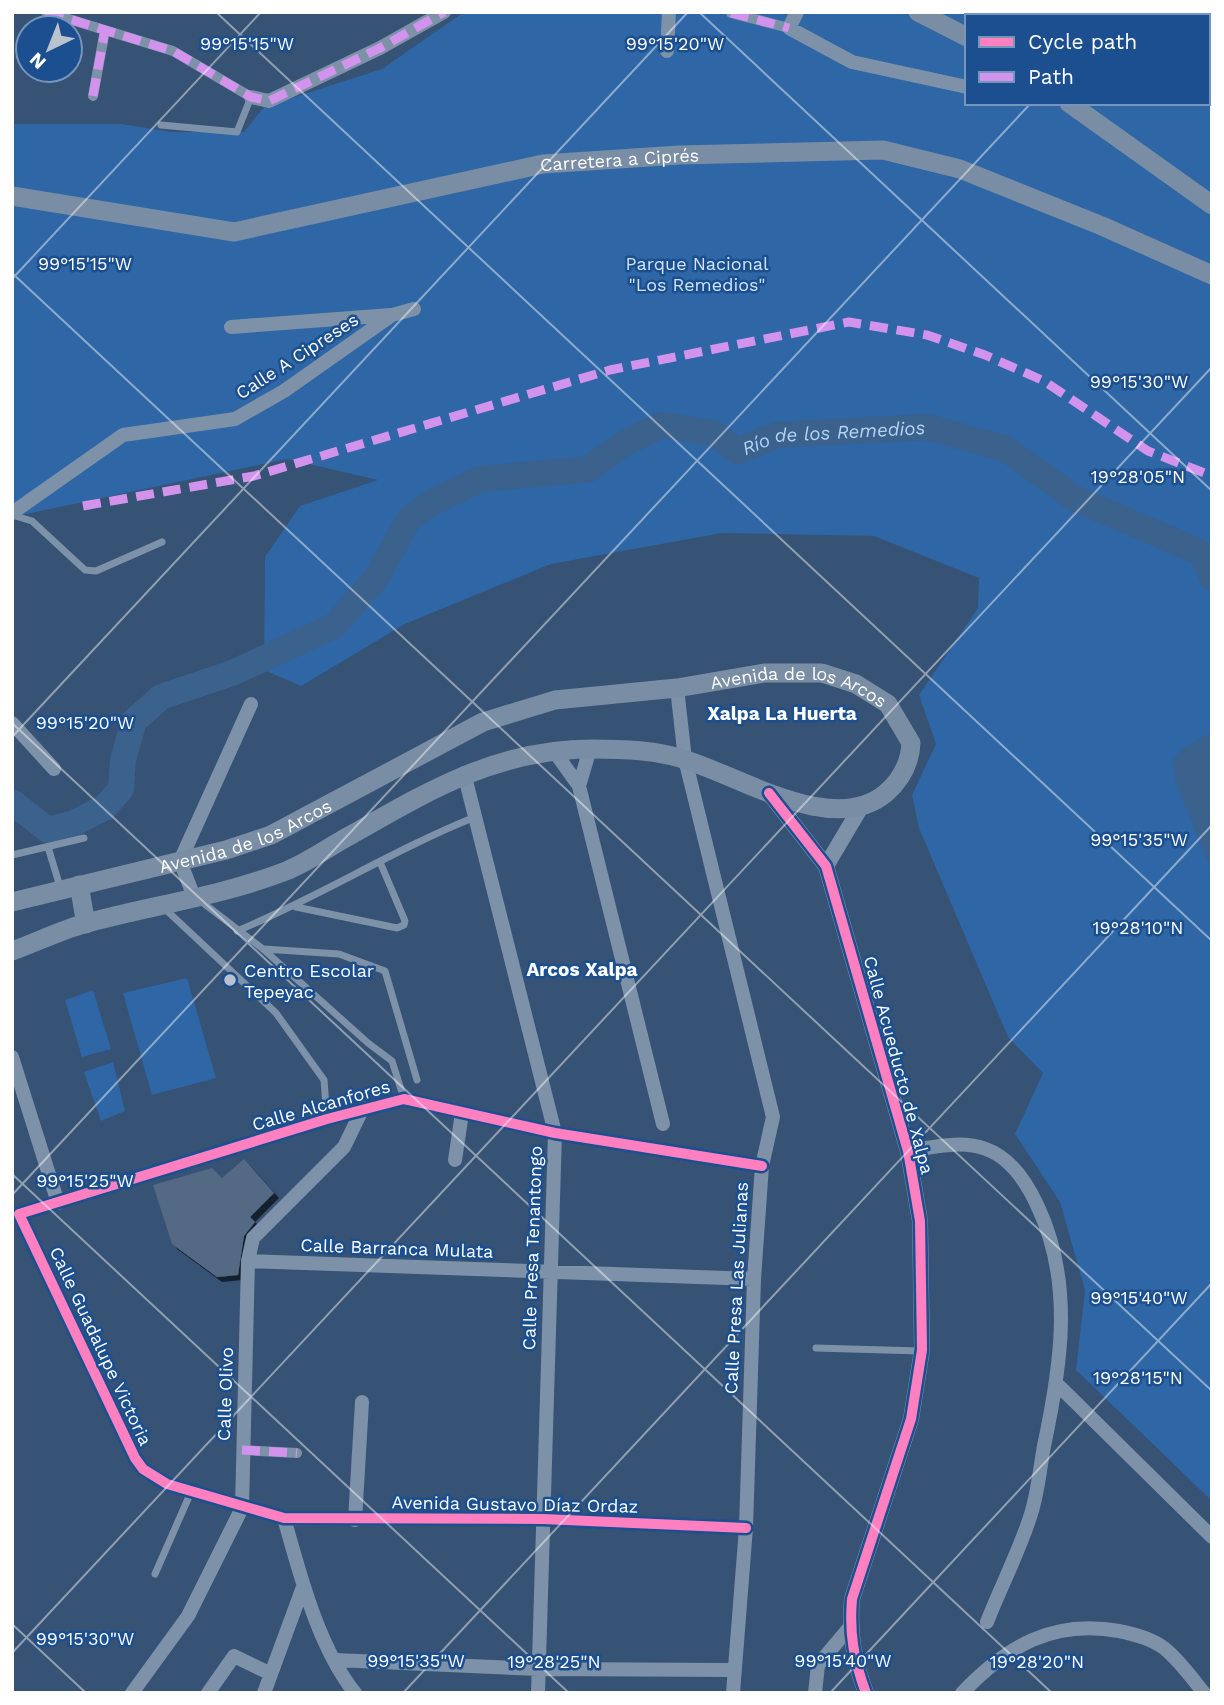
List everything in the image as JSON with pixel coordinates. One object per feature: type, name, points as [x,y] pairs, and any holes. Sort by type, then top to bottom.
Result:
[{"type":"main road","points":[[919,12],[965,36]]},
{"type":"main road","points":[[1072,105],[1212,205]]},
{"type":"main road","name":"Carretera a Ciprés","points":[[12,196],[234,232],[543,164],[679,155],[883,150],[960,169],[1102,226],[1212,275]]},
{"type":"main road","name":"Avenida de los Arcos","points":[[12,902],[180,861],[271,835],[482,722],[555,701],[677,688],[764,673],[822,673],[874,693],[888,704],[902,723],[911,743],[910,756],[900,778],[878,799],[861,807],[821,808],[769,793],[685,759],[637,751],[554,751],[505,760],[464,774],[288,870],[163,906],[86,923],[12,951]]},
{"type":"main road","points":[[70,887],[86,923]]},
{"type":"street","points":[[46,12],[173,51],[251,97],[269,101],[380,48],[443,12]]},
{"type":"street","points":[[667,51],[669,12]]},
{"type":"street","points":[[789,28],[797,12]]},
{"type":"street","points":[[731,13],[789,28],[852,62],[965,87]]},
{"type":"street","points":[[93,96],[105,30]]},
{"type":"street","name":"Calle A Cipreses","points":[[12,514],[123,435],[235,419],[284,391],[392,315],[414,309]]},
{"type":"street","points":[[231,327],[392,315]]},
{"type":"street","name":"Calle Presa Las Julianas","points":[[677,688],[685,759],[773,1117],[762,1166],[754,1279],[746,1528],[733,1693]]},
{"type":"street","points":[[194,897],[180,861],[251,704]]},
{"type":"street","points":[[12,723],[54,769]]},
{"type":"street","points":[[579,786],[590,749]]},
{"type":"street","points":[[554,751],[579,786],[663,1124]]},
{"type":"street","name":"Calle Presa Tenantongo","points":[[464,774],[555,1133],[538,1693]]},
{"type":"street","name":"Calle Acueducto de Xalpa","points":[[769,793],[826,866],[908,1151],[920,1221],[922,1350],[911,1419],[852,1599],[849,1628],[857,1670],[866,1693]]},
{"type":"street","points":[[826,866],[861,807]]},
{"type":"street","points":[[12,1057],[58,1203]]},
{"type":"street","name":"Calle Alcanfores","points":[[19,1214],[363,1108],[404,1099],[555,1133],[762,1166]]},
{"type":"street","name":"Calle Olivo","points":[[132,1693],[188,1616],[242,1508],[248,1261],[253,1238],[344,1147],[363,1108]]},
{"type":"street","points":[[455,1160],[462,1112]]},
{"type":"street","points":[[908,1151],[961,1144],[988,1150],[1011,1166],[1029,1189],[1045,1222],[1057,1261],[1063,1308],[1057,1384],[1031,1514],[986,1622]]},
{"type":"street","name":"Calle Guadalupe Victoria","points":[[19,1214],[135,1458],[153,1477],[242,1508],[284,1518]]},
{"type":"street","name":"Calle Barranca Mulata","points":[[248,1261],[549,1274],[754,1279]]},
{"type":"street","points":[[1057,1384],[1212,1537]]},
{"type":"street","points":[[355,1520],[362,1402]]},
{"type":"street","points":[[242,1450],[297,1453]]},
{"type":"street","points":[[284,1518],[303,1587],[351,1691]]},
{"type":"street","name":"Avenida Gustavo Díaz Ordaz","points":[[284,1518],[543,1519],[746,1528]]},
{"type":"street","points":[[264,1693],[303,1587]]},
{"type":"street","points":[[962,1693],[981,1673],[1021,1644],[1063,1628],[1095,1626],[1134,1634],[1163,1647],[1203,1693]]},
{"type":"street","points":[[815,1693],[818,1665],[849,1628]]},
{"type":"street","points":[[208,1693],[234,1656],[271,1674]]},
{"type":"street","points":[[335,1660],[539,1670],[733,1670]]},
{"type":"lane","points":[[161,125],[237,132],[251,97]]},
{"type":"lane","points":[[12,514],[32,520],[85,569],[96,571],[162,542]]},
{"type":"lane","points":[[237,931],[295,907],[380,862],[476,817]]},
{"type":"lane","points":[[12,855],[84,838]]},
{"type":"lane","points":[[48,847],[70,887]]},
{"type":"lane","points":[[295,907],[397,928],[404,925],[405,920],[380,862]]},
{"type":"lane","points":[[194,897],[263,949],[368,1043],[392,1061],[404,1099]]},
{"type":"lane","points":[[163,906],[276,1013],[324,1080],[327,1119]]},
{"type":"lane","points":[[263,949],[339,954],[385,971],[417,1080]]},
{"type":"lane","points":[[392,1061],[409,1058]]},
{"type":"lane","points":[[816,1348],[922,1350]]},
{"type":"lane","points":[[155,1574],[191,1492]]},
{"type":"green space","name":"Parque Nacional \"Los Remedios\"","points":[[464,12],[1174,14],[965,14],[965,105],[1210,105],[1210,62],[1212,64],[1212,1501],[1076,1370],[1085,1290],[1060,1202],[1015,1134],[1043,1073],[1008,1037],[919,828],[912,795],[936,744],[919,695],[978,608],[979,578],[874,536],[722,533],[551,564],[405,624],[301,686],[264,670],[265,557],[300,506],[378,480],[287,459],[12,517],[12,124],[121,124],[172,132],[244,132],[264,107],[382,69]]},
{"type":"green space","points":[[187,978],[216,1078],[152,1095],[123,993]]},
{"type":"green space","points":[[93,990],[111,1049],[82,1057],[65,1000]]},
{"type":"green space","points":[[113,1062],[125,1111],[101,1121],[84,1072]]},
{"type":"shaded area","points":[[1212,732],[1212,872],[1175,780],[1173,760],[1183,748]]},
{"type":"building","points":[[244,1159],[274,1193],[250,1217],[255,1222],[244,1236],[238,1275],[217,1277],[172,1244],[153,1185],[212,1168],[222,1178]]},
{"type":"waterway","name":"Río de los Remedios","points":[[12,802],[48,830],[74,823],[104,808],[121,789],[123,760],[134,721],[161,697],[232,673],[334,626],[376,578],[409,519],[431,503],[480,479],[589,469],[623,444],[662,425],[713,433],[738,451],[777,435],[927,427],[1006,449],[1074,498],[1202,553],[1212,578]]},
{"type":"marked path","points":[[46,12],[173,51],[251,97],[269,101],[380,48],[444,12]]},
{"type":"marked path","points":[[731,13],[789,28]]},
{"type":"marked path","points":[[93,96],[105,30]]},
{"type":"marked path","points":[[83,506],[254,476],[610,370],[849,322],[927,335],[985,355],[1044,381],[1148,451],[1212,476]]},
{"type":"marked path","points":[[242,1450],[297,1453]]},
{"type":"cycle path","points":[[769,793],[826,866],[908,1151],[920,1221],[922,1350],[911,1419],[852,1599],[853,1647],[866,1693]]},
{"type":"cycle path","points":[[746,1528],[543,1519],[284,1518],[167,1484],[143,1469],[135,1458],[19,1214],[327,1119],[404,1099],[555,1133],[762,1166]]},
{"type":"place","name":"Centro Escolar Tepeyac","points":[[230,980]]},
{"type":"district","name":"Xalpa La Huerta","points":[[782,713]]},
{"type":"district","name":"Arcos Xalpa","points":[[582,969]]}]
